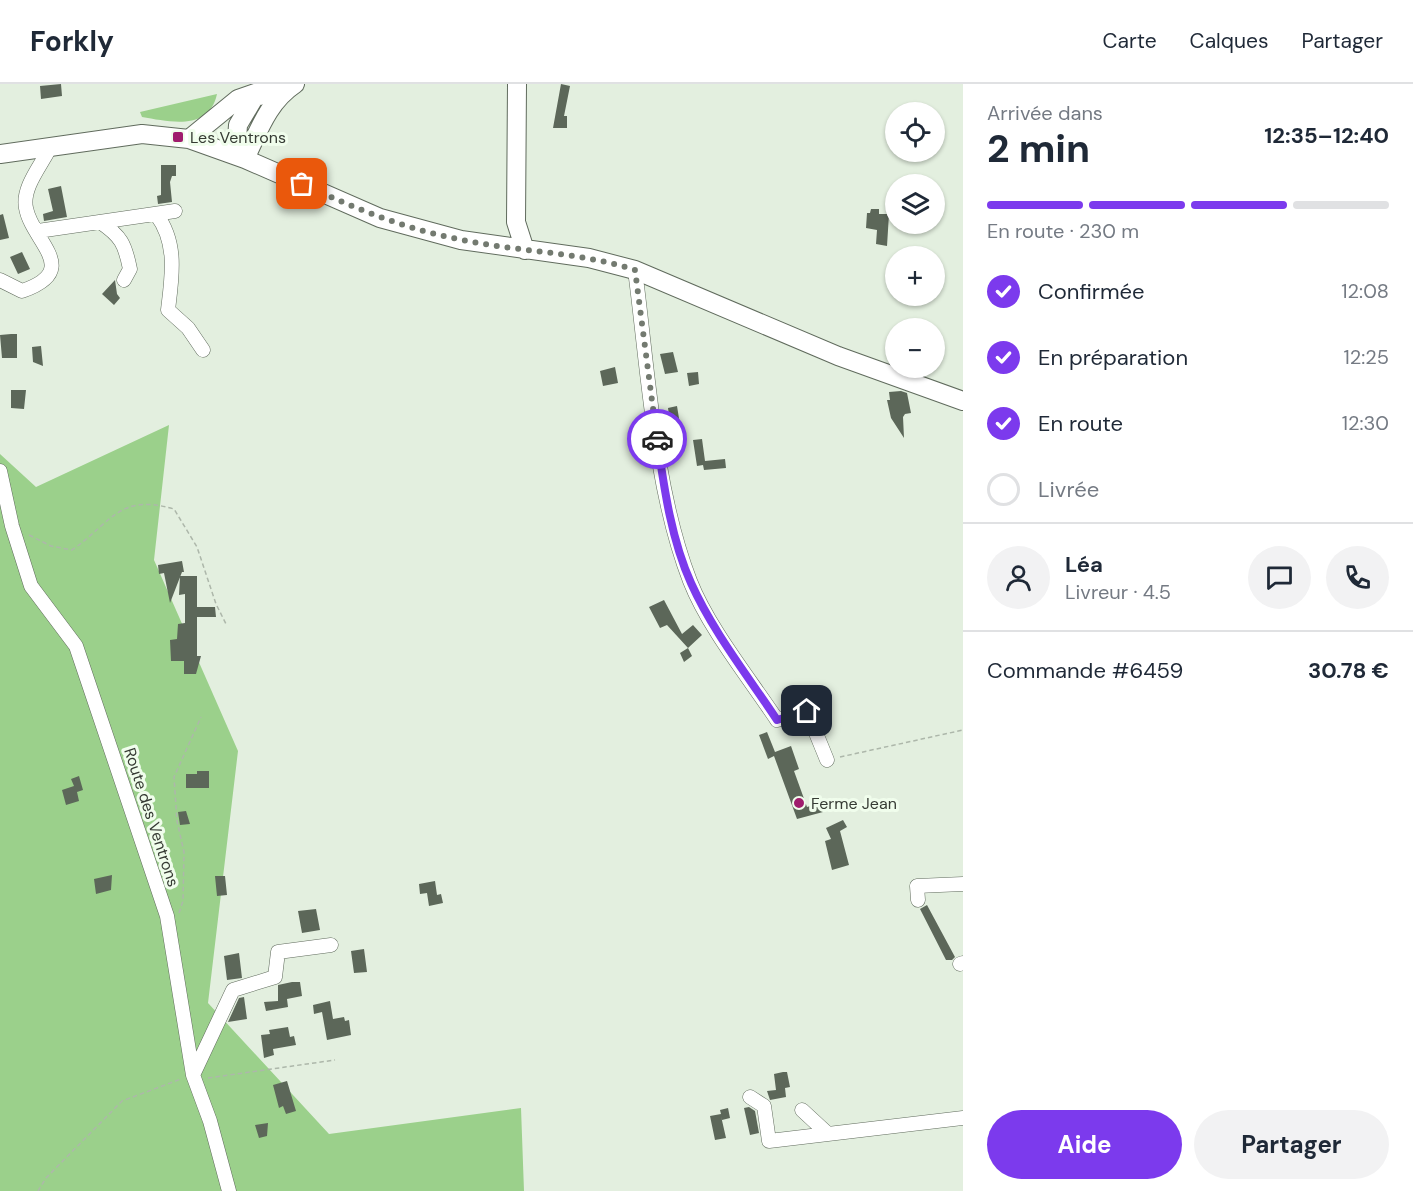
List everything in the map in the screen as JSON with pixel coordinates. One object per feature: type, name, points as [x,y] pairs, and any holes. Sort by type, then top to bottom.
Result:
[{"type":"main road","points":[[189,139],[211,123],[225,107],[238,99],[281,84]]},
{"type":"main road","points":[[240,157],[268,110],[295,84]]},
{"type":"main road","points":[[517,84],[516,222],[525,250]]},
{"type":"main road","points":[[257,93],[268,110]]},
{"type":"main road","points":[[240,157],[238,125],[257,93]]},
{"type":"main road","points":[[0,154],[142,134],[189,139],[240,157],[380,218],[461,240],[599,260],[635,270],[837,356],[963,401]]},
{"type":"street","points":[[0,280],[22,291],[42,284],[49,275],[50,251],[26,210],[25,200],[28,188],[47,153],[46,148]]},
{"type":"street","points":[[38,231],[175,211]]},
{"type":"street","points":[[156,214],[166,228],[171,242],[172,278],[168,310],[188,328],[203,350]]},
{"type":"street","points":[[100,222],[118,234],[127,252],[130,269],[124,280]]},
{"type":"street","points":[[635,270],[665,499],[690,581],[706,613],[777,720],[807,711],[827,760]]},
{"type":"street","name":"Route des Ventrons","points":[[0,471],[12,526],[31,586],[76,646],[167,916],[193,1075],[210,1121],[229,1191]]},
{"type":"street","points":[[918,900],[917,886],[963,884]]},
{"type":"street","points":[[193,1075],[232,990],[276,977],[278,952],[331,945]]},
{"type":"street","points":[[750,1097],[764,1106],[769,1141],[963,1118]]},
{"type":"street","points":[[802,1110],[828,1134]]},
{"type":"path","points":[[12,526],[51,546],[72,550],[96,533],[112,514],[139,503],[153,503],[174,509],[197,547],[216,604],[226,624]]},
{"type":"path","points":[[178,918],[183,900],[184,852],[177,821],[174,777],[201,717]]},
{"type":"path","points":[[827,760],[963,730]]},
{"type":"path","points":[[38,1191],[46,1178],[122,1101],[193,1075],[201,1079],[335,1060]]},
{"type":"green space","points":[[217,94],[213,106],[197,119],[165,121],[142,117],[140,112]]},
{"type":"green space","points":[[169,425],[154,560],[238,751],[208,1003],[329,1134],[521,1108],[524,1191],[0,1191],[0,454],[36,487]]},
{"type":"building","points":[[61,84],[62,96],[41,99],[40,86]]},
{"type":"building","points":[[561,84],[570,86],[564,116],[567,116],[567,128],[553,128]]},
{"type":"building","points":[[161,165],[176,165],[176,176],[172,176],[170,182],[172,202],[158,204],[157,196],[161,195]]},
{"type":"building","points":[[61,186],[67,217],[44,221],[43,214],[53,211],[48,189]]},
{"type":"building","points":[[871,209],[879,209],[879,214],[885,214],[887,246],[876,244],[877,230],[866,228],[867,213],[870,213]]},
{"type":"building","points":[[3,214],[9,238],[0,240],[0,215]]},
{"type":"building","points":[[22,252],[30,269],[18,274],[10,257]]},
{"type":"building","points":[[115,280],[117,294],[120,298],[114,305],[102,294]]},
{"type":"building","points":[[17,334],[17,358],[2,358],[0,335]]},
{"type":"building","points":[[41,346],[43,366],[33,362],[32,347]]},
{"type":"building","points":[[673,352],[678,372],[665,374],[660,354]]},
{"type":"building","points":[[615,367],[618,383],[603,386],[600,371]]},
{"type":"building","points":[[698,372],[699,384],[689,386],[687,373]]},
{"type":"building","points":[[11,390],[26,390],[24,409],[11,408]]},
{"type":"building","points":[[889,392],[907,393],[911,413],[903,417],[904,438],[891,418],[887,400],[890,400]]},
{"type":"building","points":[[677,406],[682,437],[676,438],[677,447],[670,449],[665,423],[670,422],[668,408]]},
{"type":"building","points":[[702,439],[705,461],[725,459],[726,468],[704,470],[703,465],[697,466],[693,440]]},
{"type":"building","points":[[182,561],[184,572],[182,572],[170,603],[164,573],[159,574],[158,565]]},
{"type":"building","points":[[180,576],[197,576],[197,607],[215,607],[216,617],[197,617],[197,656],[201,656],[196,674],[184,674],[184,661],[171,661],[170,640],[177,639],[178,624],[185,623],[185,594],[179,595]]},
{"type":"building","points":[[664,600],[682,634],[693,625],[702,635],[688,648],[667,625],[660,628],[649,607]]},
{"type":"building","points":[[688,648],[692,656],[684,662],[680,653]]},
{"type":"building","points":[[767,732],[775,752],[791,746],[799,769],[794,771],[807,807],[820,803],[823,812],[797,819],[774,756],[768,759],[759,735]]},
{"type":"building","points":[[197,771],[209,771],[209,788],[186,788],[186,774],[197,774]]},
{"type":"building","points":[[79,776],[83,790],[77,792],[79,801],[66,805],[62,790],[74,786],[71,779]]},
{"type":"building","points":[[186,811],[190,824],[180,825],[178,812]]},
{"type":"building","points":[[843,820],[847,827],[840,831],[849,865],[832,870],[825,841],[831,839],[826,828]]},
{"type":"building","points":[[112,875],[111,890],[96,894],[94,879]]},
{"type":"building","points":[[215,876],[225,876],[227,895],[217,896]]},
{"type":"building","points":[[435,881],[437,895],[441,894],[443,903],[429,906],[427,893],[420,894],[419,884]]},
{"type":"building","points":[[927,905],[955,957],[952,960],[946,960],[920,909]]},
{"type":"building","points":[[316,909],[320,930],[302,933],[298,911]]},
{"type":"building","points":[[364,949],[367,972],[354,973],[351,951]]},
{"type":"building","points":[[239,953],[242,978],[227,980],[224,956]]},
{"type":"building","points":[[300,982],[302,996],[287,999],[288,1007],[266,1011],[264,1002],[278,1001],[278,985]]},
{"type":"building","points":[[244,997],[247,1019],[228,1022],[239,998]]},
{"type":"building","points":[[330,1001],[333,1019],[344,1017],[345,1021],[349,1020],[351,1035],[327,1040],[322,1012],[314,1014],[313,1005]]},
{"type":"building","points":[[288,1027],[290,1037],[294,1036],[296,1045],[273,1049],[274,1055],[264,1058],[261,1035],[270,1034],[269,1030]]},
{"type":"building","points":[[787,1072],[790,1087],[785,1088],[786,1097],[770,1100],[767,1091],[776,1090],[774,1074]]},
{"type":"building","points":[[287,1081],[296,1111],[286,1114],[283,1106],[279,1108],[273,1085]]},
{"type":"building","points":[[749,1107],[755,1111],[759,1133],[750,1135],[744,1108]]},
{"type":"building","points":[[728,1108],[730,1118],[722,1120],[721,1116],[726,1138],[715,1140],[710,1116],[721,1114],[720,1110]]},
{"type":"building","points":[[268,1123],[267,1136],[259,1138],[255,1125]]},
{"type":"way so far","points":[[302,184],[380,218],[461,240],[589,258],[635,270],[657,439]]},
{"type":"place","name":"Les Ventrons","points":[[178,137]]},
{"type":"place","name":"Ferme Jean","points":[[799,803]]},
{"type":"route","points":[[657,439],[665,499],[690,581],[706,613],[777,720],[807,711]]}]
